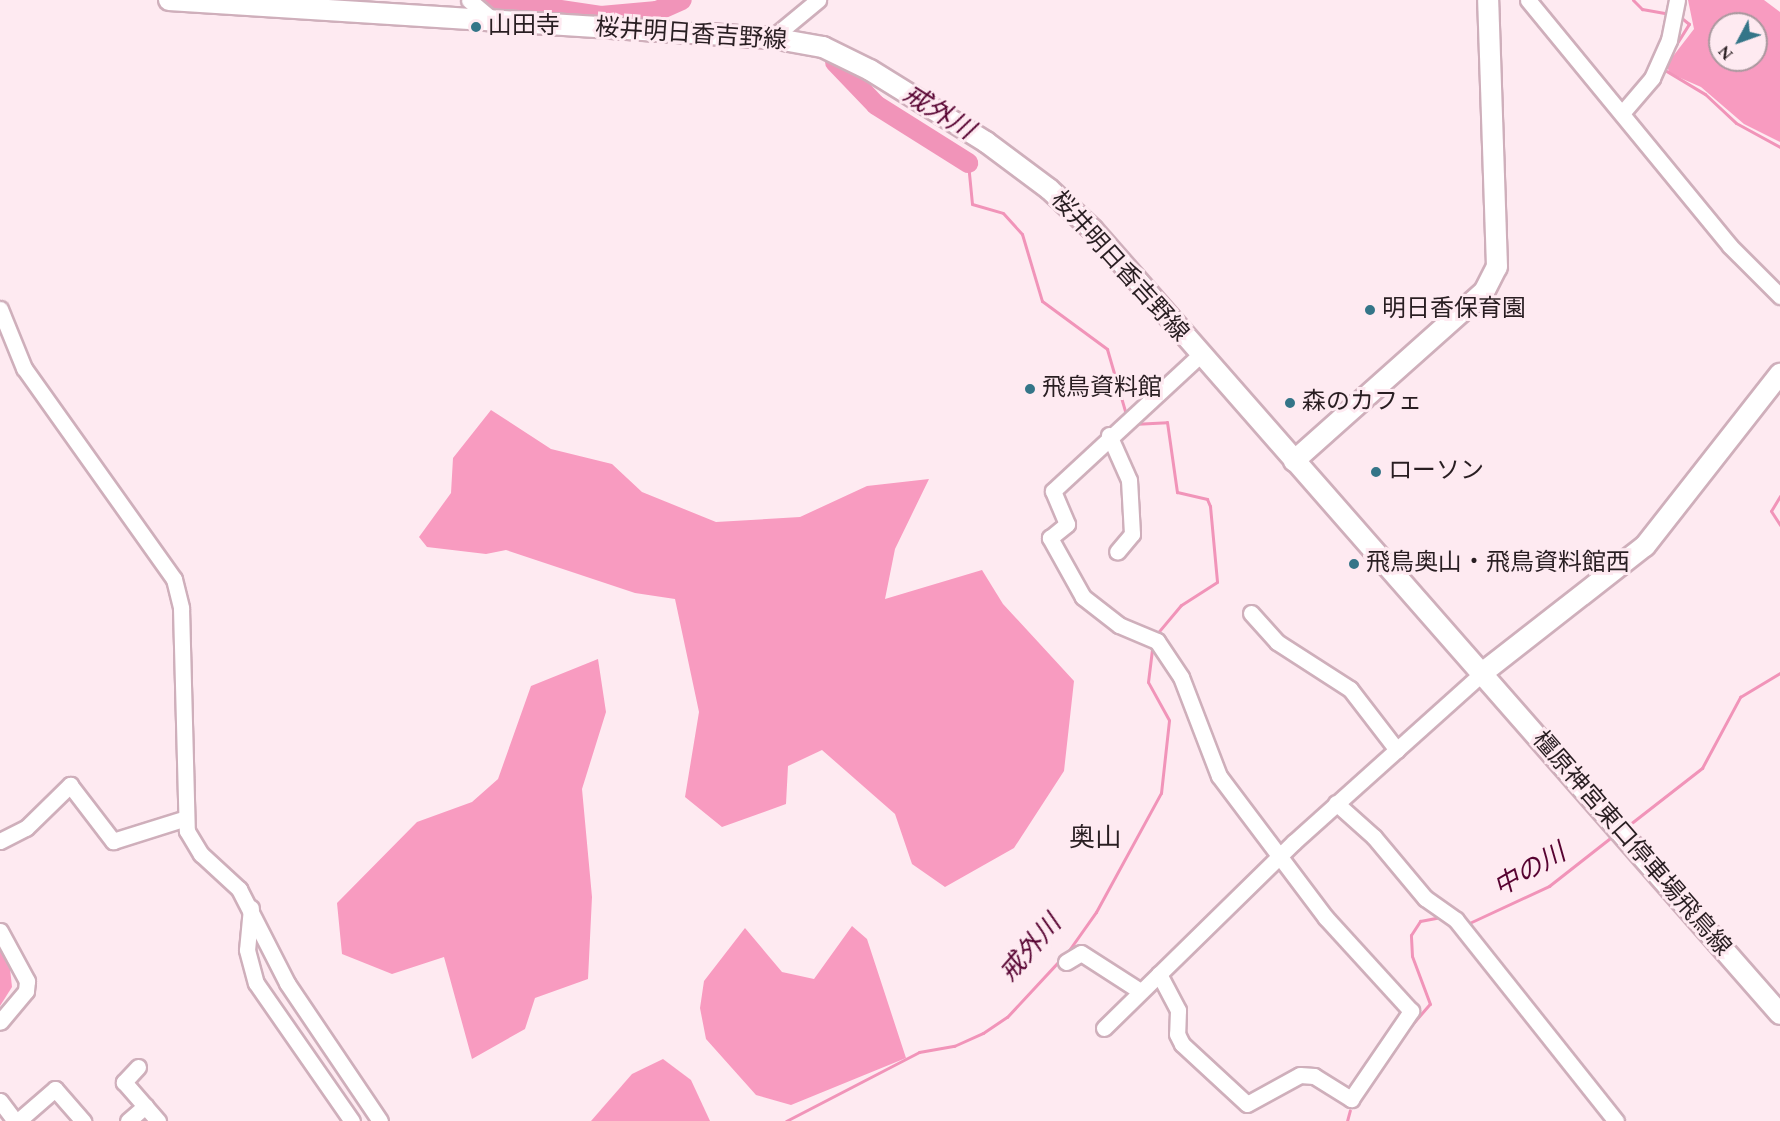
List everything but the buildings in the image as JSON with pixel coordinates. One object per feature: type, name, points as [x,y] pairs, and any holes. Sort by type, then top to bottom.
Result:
[{"type":"main road","name":"桜井明日香吉野線","points":[[169,0],[498,24],[772,38],[824,47],[870,70],[1040,182],[1093,230],[1199,356],[1294,461]]},
{"type":"main road","points":[[1294,461],[1484,292],[1497,267],[1488,0]]},
{"type":"main road","points":[[1481,674],[1645,546],[1780,374]]},
{"type":"main road","name":"橿原神宮東口停車場飛鳥線","points":[[1294,461],[1780,1014]]},
{"type":"street","points":[[469,0],[498,24]]},
{"type":"street","points":[[772,38],[818,0]]},
{"type":"street","points":[[1528,0],[1623,112],[1730,246],[1780,296]]},
{"type":"street","points":[[1623,112],[1652,78],[1675,10]]},
{"type":"street","points":[[0,309],[24,368],[174,579],[181,608],[183,819],[201,854],[232,880],[251,908],[287,983],[380,1121]]},
{"type":"street","points":[[1159,974],[1178,1010],[1177,1034],[1182,1044],[1247,1104],[1300,1075],[1314,1076],[1351,1099],[1411,1011],[1379,982],[1279,858],[1219,776],[1181,677],[1154,639],[1119,625],[1083,597],[1050,538],[1067,524],[1053,490],[1109,435],[1199,356]]},
{"type":"street","points":[[1109,435],[1129,480],[1132,534],[1117,552]]},
{"type":"street","points":[[1251,613],[1277,642],[1350,689],[1397,750]]},
{"type":"street","points":[[1104,1028],[1336,803],[1481,674]]},
{"type":"street","points":[[0,841],[26,828],[70,784],[113,841],[183,819]]},
{"type":"street","points":[[1336,803],[1374,837],[1425,898],[1456,920],[1616,1121]]},
{"type":"street","points":[[251,908],[247,951],[256,983],[352,1121]]},
{"type":"street","points":[[0,932],[27,981],[26,992],[0,1022]]},
{"type":"street","points":[[1066,962],[1081,953],[1140,991]]},
{"type":"street","points":[[138,1067],[124,1082],[158,1121]]},
{"type":"street","points":[[0,1101],[17,1121],[55,1089],[83,1121]]},
{"type":"street","points":[[128,1121],[145,1106]]},
{"type":"shaded area","points":[[1688,0],[1764,0],[1780,12],[1780,142],[1744,124],[1701,87],[1669,73],[1667,64],[1694,29]]},
{"type":"shaded area","points":[[491,410],[551,449],[612,464],[642,492],[716,522],[800,517],[867,486],[929,479],[895,549],[885,599],[982,570],[1003,604],[1074,681],[1064,771],[1014,848],[945,887],[912,864],[895,814],[822,750],[788,766],[786,804],[722,827],[685,797],[699,712],[675,599],[635,593],[506,550],[486,554],[427,547],[419,537],[451,493],[453,458]]},
{"type":"shaded area","points":[[598,659],[606,712],[582,789],[592,897],[588,979],[535,998],[525,1029],[472,1059],[444,957],[392,974],[342,954],[337,903],[417,822],[472,802],[498,779],[531,686]]},
{"type":"shaded area","points":[[852,926],[867,939],[906,1058],[791,1105],[756,1095],[706,1039],[700,1008],[704,981],[745,928],[782,972],[814,979]]},
{"type":"shaded area","points":[[0,947],[9,959],[12,987],[0,1006]]},
{"type":"shaded area","points":[[663,1059],[691,1080],[710,1121],[591,1121],[632,1074]]},
{"type":"waterway","name":"戒外川","points":[[495,0],[601,16],[657,11],[682,0]]},
{"type":"waterway","name":"中の川","points":[[1633,0],[1642,9],[1669,14]]},
{"type":"waterway","name":"中の川","points":[[1672,51],[1689,24],[1678,15]]},
{"type":"waterway","name":"戒外川","points":[[835,62],[876,105],[968,163]]},
{"type":"waterway","name":"中の川","points":[[1663,69],[1705,94],[1736,123],[1780,147]]},
{"type":"waterway","name":"戒外川","points":[[968,163],[972,204],[1003,213],[1022,234],[1042,301],[1107,349],[1127,418]]},
{"type":"waterway","name":"戒外川","points":[[1133,424],[1167,422],[1177,492],[1207,499],[1210,506],[1217,582],[1181,605],[1157,634]]},
{"type":"waterway","name":"中の川","points":[[1780,496],[1771,511],[1780,525]]},
{"type":"waterway","name":"戒外川","points":[[1067,953],[1096,912],[1161,793],[1169,720],[1148,682],[1153,643]]},
{"type":"waterway","name":"中の川","points":[[1625,828],[1702,768],[1740,697],[1780,673]]},
{"type":"waterway","name":"中の川","points":[[1465,925],[1549,886],[1614,835]]},
{"type":"waterway","name":"中の川","points":[[1408,1029],[1430,1004],[1412,956],[1411,935],[1420,921],[1440,917]]},
{"type":"waterway","name":"戒外川","points":[[786,1121],[919,1052],[954,1046],[983,1033],[1007,1017],[1060,960]]},
{"type":"waterway","name":"中の川","points":[[1347,1121],[1350,1110]]},
{"type":"place","name":"山田寺","points":[[476,27]]},
{"type":"place","name":"明日香保育園","points":[[1370,310]]},
{"type":"place","name":"飛鳥資料館","points":[[1030,389]]},
{"type":"place","name":"森のカフェ","points":[[1290,403]]},
{"type":"place","name":"ローソン","points":[[1376,472]]},
{"type":"place","name":"飛鳥奥山・飛鳥資料館西","points":[[1354,564]]},
{"type":"district","name":"奥山","points":[[1095,839]]}]
